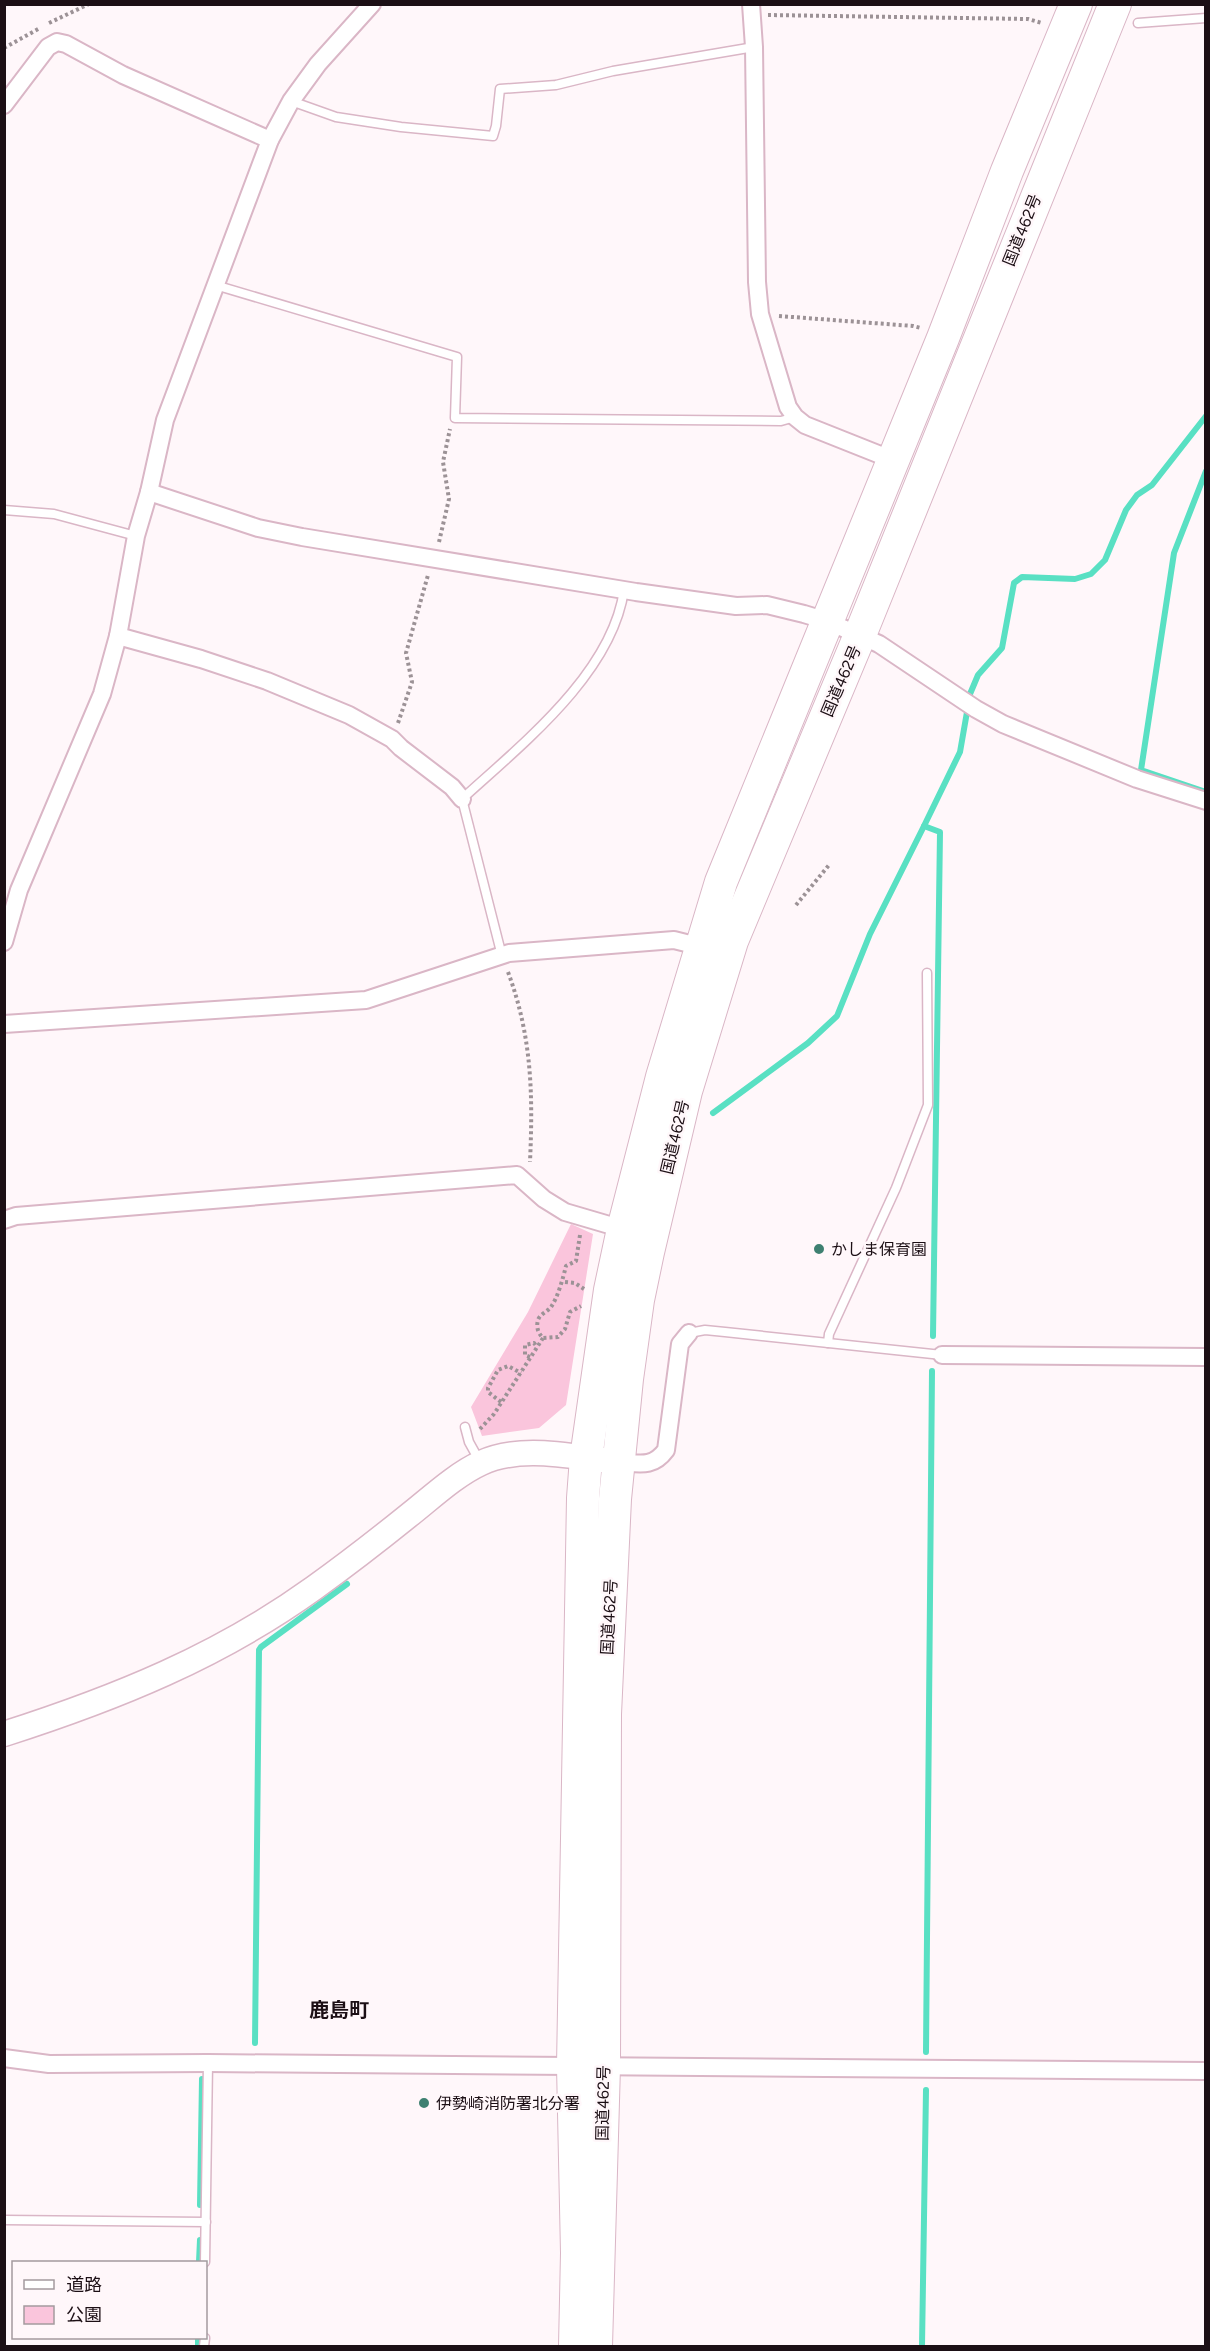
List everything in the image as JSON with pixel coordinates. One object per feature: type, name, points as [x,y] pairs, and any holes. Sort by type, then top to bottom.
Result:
[{"type":"highway","name":"国道462号","points":[[596,2346],[604,2066],[605,1714],[618,1462],[638,1300],[686,1091],[732,941],[860,635],[1126,14]]},
{"type":"highway","name":"国道462号","points":[[575,2346],[577,2253],[573,2066],[580,1576],[586,1458],[610,1290],[623,1228],[662,1077],[725,871],[1071,18]]},
{"type":"street","points":[[4,942],[19,890],[102,694],[118,636],[136,536],[149,492],[165,420],[270,140],[291,101],[318,64],[372,4]]},
{"type":"street","points":[[752,9],[757,282],[760,314],[788,407],[795,417],[819,432],[893,460]]},
{"type":"street","points":[[4,105],[48,47],[57,42],[66,44],[123,75],[270,140]]},
{"type":"street","points":[[149,492],[258,528],[435,560],[624,590],[736,606],[767,604],[827,621],[860,635],[904,659],[976,709],[1003,724],[1126,774],[1206,801]]},
{"type":"street","points":[[118,636],[201,658],[267,681],[349,715],[392,739],[452,787],[462,799]]},
{"type":"street","points":[[4,1024],[366,1000],[509,953],[674,940],[702,947]]},
{"type":"street","points":[[4,1220],[28,1215],[517,1175],[544,1199],[565,1212],[623,1228]]},
{"type":"street","points":[[4,1734],[124,1693],[216,1650],[313,1589],[438,1492],[480,1463],[499,1457],[533,1453],[647,1464],[658,1460],[666,1450],[680,1344],[689,1333]]},
{"type":"street","points":[[942,1355],[1206,1357]]},
{"type":"street","points":[[4,2058],[49,2064],[208,2063],[1206,2071]]},
{"type":"lane","points":[[1126,14],[1206,18]]},
{"type":"lane","points":[[291,101],[336,117],[401,128],[493,136],[500,89],[555,85],[613,71],[754,47]]},
{"type":"lane","points":[[215,285],[457,357],[455,418],[781,421],[795,417]]},
{"type":"lane","points":[[4,510],[54,514],[136,536]]},
{"type":"lane","points":[[502,956],[462,799],[575,692],[599,655],[617,619],[624,590]]},
{"type":"lane","points":[[828,1343],[829,1334],[896,1188],[928,1105],[927,973]]},
{"type":"lane","points":[[689,1333],[715,1331],[942,1355]]},
{"type":"lane","points":[[465,1427],[469,1442],[480,1463]]},
{"type":"lane","points":[[206,2261],[208,2063]]},
{"type":"lane","points":[[4,2220],[206,2222]]},
{"type":"path","points":[[752,9],[1028,20],[1071,18]]},
{"type":"path","points":[[760,314],[913,326],[943,338]]},
{"type":"path","points":[[392,739],[412,681],[406,652],[429,572],[435,560],[449,499],[443,462],[444,448],[455,418]]},
{"type":"path","points":[[796,905],[829,865]]},
{"type":"path","points":[[502,956],[514,989],[530,1053],[533,1102],[530,1164],[524,1180]]},
{"type":"path","points":[[543,1338],[537,1328],[538,1321],[541,1315],[551,1307],[564,1280],[566,1266],[576,1261],[579,1234],[588,1238]]},
{"type":"path","points":[[565,1282],[575,1283],[588,1290]]},
{"type":"path","points":[[543,1338],[558,1337],[565,1329],[570,1312],[585,1307]]},
{"type":"path","points":[[479,1429],[494,1414],[543,1338]]},
{"type":"path","points":[[530,1357],[525,1355],[525,1344],[534,1343],[537,1347]]},
{"type":"path","points":[[501,1402],[488,1392],[494,1376],[504,1366],[521,1373]]},
{"type":"green space","points":[[571,1224],[593,1234],[566,1405],[539,1428],[482,1436],[471,1407],[528,1312]]},
{"type":"waterway","points":[[970,694],[978,675],[1002,648],[1014,583],[1022,577],[1075,579],[1091,574],[1105,560],[1126,510],[1137,495],[1152,485],[1206,416]]},
{"type":"waterway","points":[[1206,471],[1174,553],[1141,770],[1206,792]]},
{"type":"waterway","points":[[933,1336],[940,832],[924,826],[960,752],[967,712]]},
{"type":"waterway","points":[[713,1113],[808,1043],[837,1016],[870,934],[924,826]]},
{"type":"waterway","points":[[926,2052],[932,1371]]},
{"type":"waterway","points":[[255,2043],[259,1650],[347,1584]]},
{"type":"waterway","points":[[200,2205],[202,2079]]},
{"type":"waterway","points":[[922,2346],[926,2090]]},
{"type":"waterway","points":[[199,2261],[200,2240]]},
{"type":"waterway","points":[[198,2339],[198,2346]]},
{"type":"place","name":"かしま保育園","points":[[819,1249]]},
{"type":"place","name":"伊勢崎消防署北分署","points":[[424,2103]]},
{"type":"district","name":"鹿島町","points":[[339,2010]]}]
